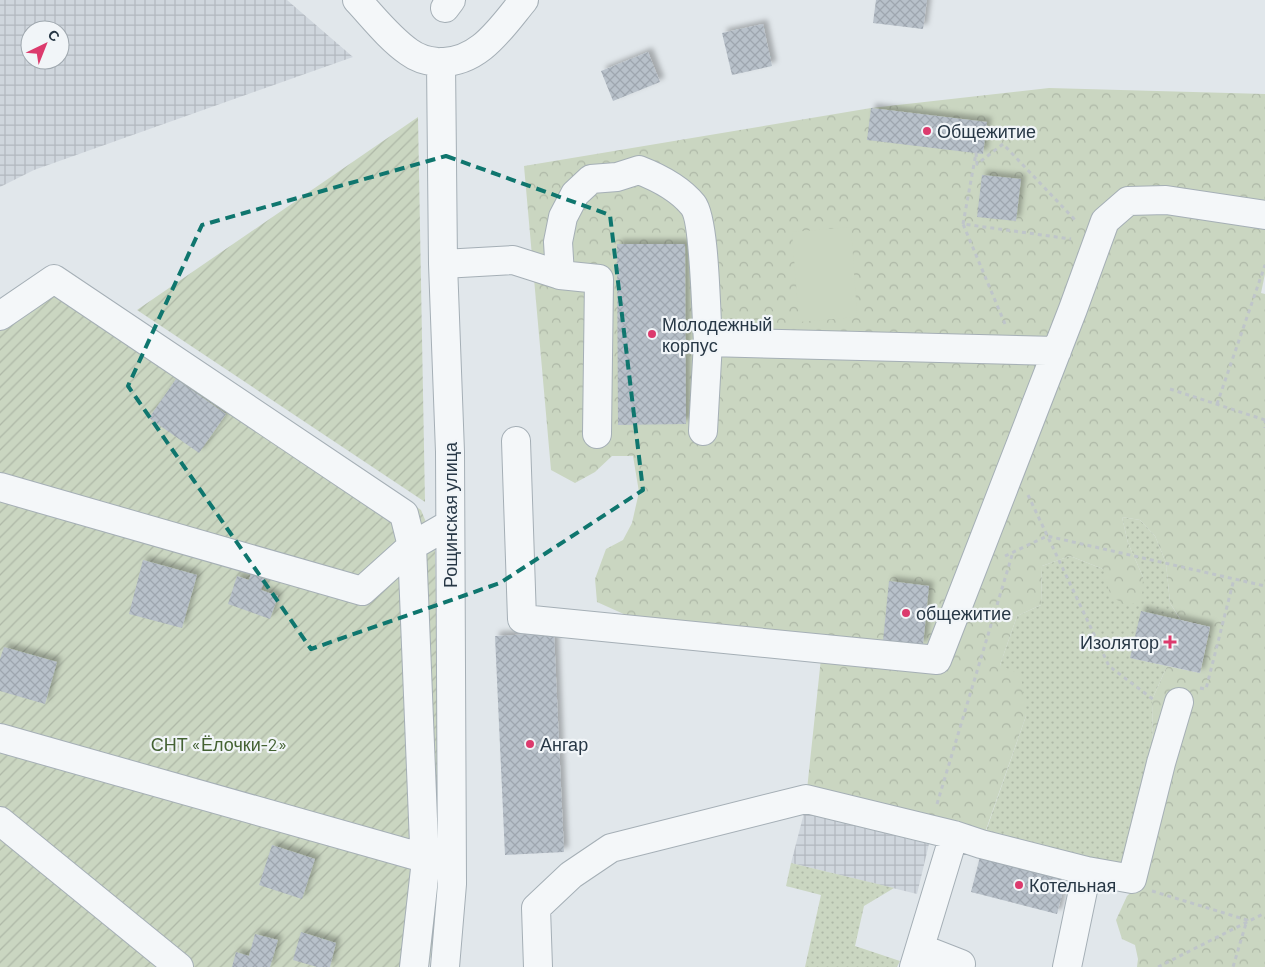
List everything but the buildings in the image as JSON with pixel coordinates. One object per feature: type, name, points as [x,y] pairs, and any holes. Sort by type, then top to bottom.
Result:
[{"type":"street","points":[[357,0],[408,52],[423,59],[442,62],[461,59],[476,52],[489,41],[513,4]]},
{"type":"street","name":"Рощинская улица","points":[[442,62],[444,264],[450,452],[452,884],[445,967]]},
{"type":"street","points":[[560,275],[558,242],[563,217],[575,194],[591,179],[618,177],[639,170],[658,177],[694,206],[701,231],[708,342],[703,431]]},
{"type":"street","points":[[516,441],[522,620],[938,660],[1105,221],[1128,201],[1166,200],[1265,215]]},
{"type":"street","points":[[444,264],[513,260],[560,275],[599,279],[597,434]]},
{"type":"street","points":[[0,316],[54,279],[404,514],[412,546],[425,869],[414,967]]},
{"type":"street","points":[[708,342],[1057,351]]},
{"type":"street","points":[[0,487],[362,591],[412,546],[450,524]]},
{"type":"street","points":[[538,967],[536,908],[571,875],[611,848],[806,799],[942,832],[1086,871],[1132,879],[1161,763],[1179,702]]},
{"type":"street","points":[[0,738],[424,858]]},
{"type":"street","points":[[0,820],[178,967]]},
{"type":"street","points":[[942,832],[917,958],[961,964],[960,967]]},
{"type":"street","points":[[1067,967],[1086,871]]},
{"type":"path","points":[[1016,350],[964,224],[976,153],[977,164],[1003,144],[1096,242]]},
{"type":"path","points":[[964,224],[1096,242]]},
{"type":"path","points":[[1216,404],[1265,265]]},
{"type":"path","points":[[1170,388],[1265,420],[1265,428]]},
{"type":"path","points":[[1013,464],[1109,666],[1152,700],[1179,702],[1180,684],[1206,689],[1234,579]]},
{"type":"path","points":[[972,570],[1048,536],[1265,586]]},
{"type":"path","points":[[942,832],[1013,552]]},
{"type":"path","points":[[1132,879],[1137,887],[1247,920]]},
{"type":"path","points":[[1158,967],[1247,920],[1265,913]]},
{"type":"path","points":[[1233,967],[1247,920]]},
{"type":"highlighted area","points":[[446,156],[610,215],[643,490],[500,583],[311,649],[128,386],[202,225]]},
{"type":"shaded area","points":[[0,0],[287,0],[353,57],[34,170],[0,187]]},
{"type":"shaded area","points":[[804,813],[929,844],[917,894],[791,863]]},
{"type":"green space","points":[[1049,88],[1265,94],[1265,274],[1261,293],[1265,294],[1265,967],[1137,967],[1138,959],[1135,945],[1122,939],[1116,920],[1127,896],[1137,887],[1153,752],[1152,700],[1167,666],[1200,673],[1210,627],[1181,620],[1170,603],[1166,563],[1155,536],[1140,520],[1122,517],[1128,543],[1143,577],[1142,598],[1129,606],[1111,597],[1103,569],[1070,556],[1042,566],[1041,605],[1017,616],[1000,665],[1021,675],[1026,716],[981,844],[806,799],[822,649],[637,620],[597,602],[595,579],[606,549],[623,540],[632,523],[639,492],[633,456],[612,456],[595,472],[575,483],[551,470],[524,166],[871,108]]},
{"type":"green space","points":[[418,117],[425,502],[137,310]]},
{"type":"green space","points":[[851,227],[857,317],[799,322],[792,232]]},
{"type":"green space","name":"СНТ «Ёлочки-2»","points":[[69,277],[421,510],[435,544],[441,890],[429,967],[0,967],[0,302]]},
{"type":"green space","points":[[1122,517],[1140,520],[1155,536],[1166,563],[1170,603],[1181,621],[1131,658],[1167,666],[1152,700],[1153,752],[1132,879],[986,831],[1026,716],[1000,665],[1017,616],[1041,605],[1042,566],[1070,556],[1103,569],[1143,577],[1128,543]]},
{"type":"green space","points":[[791,863],[894,888],[864,906],[855,946],[900,961],[897,967],[805,967],[821,895],[786,886]]},
{"type":"place","name":"Общежитие","points":[[927,131]]},
{"type":"place","name":"Молодежный корпус","points":[[652,334]]},
{"type":"place","name":"общежитие","points":[[906,613]]},
{"type":"place","name":"Изолятор","points":[[1170,642]]},
{"type":"place","name":"Ангар","points":[[530,744]]},
{"type":"place","name":"Котельная","points":[[1019,885]]}]
